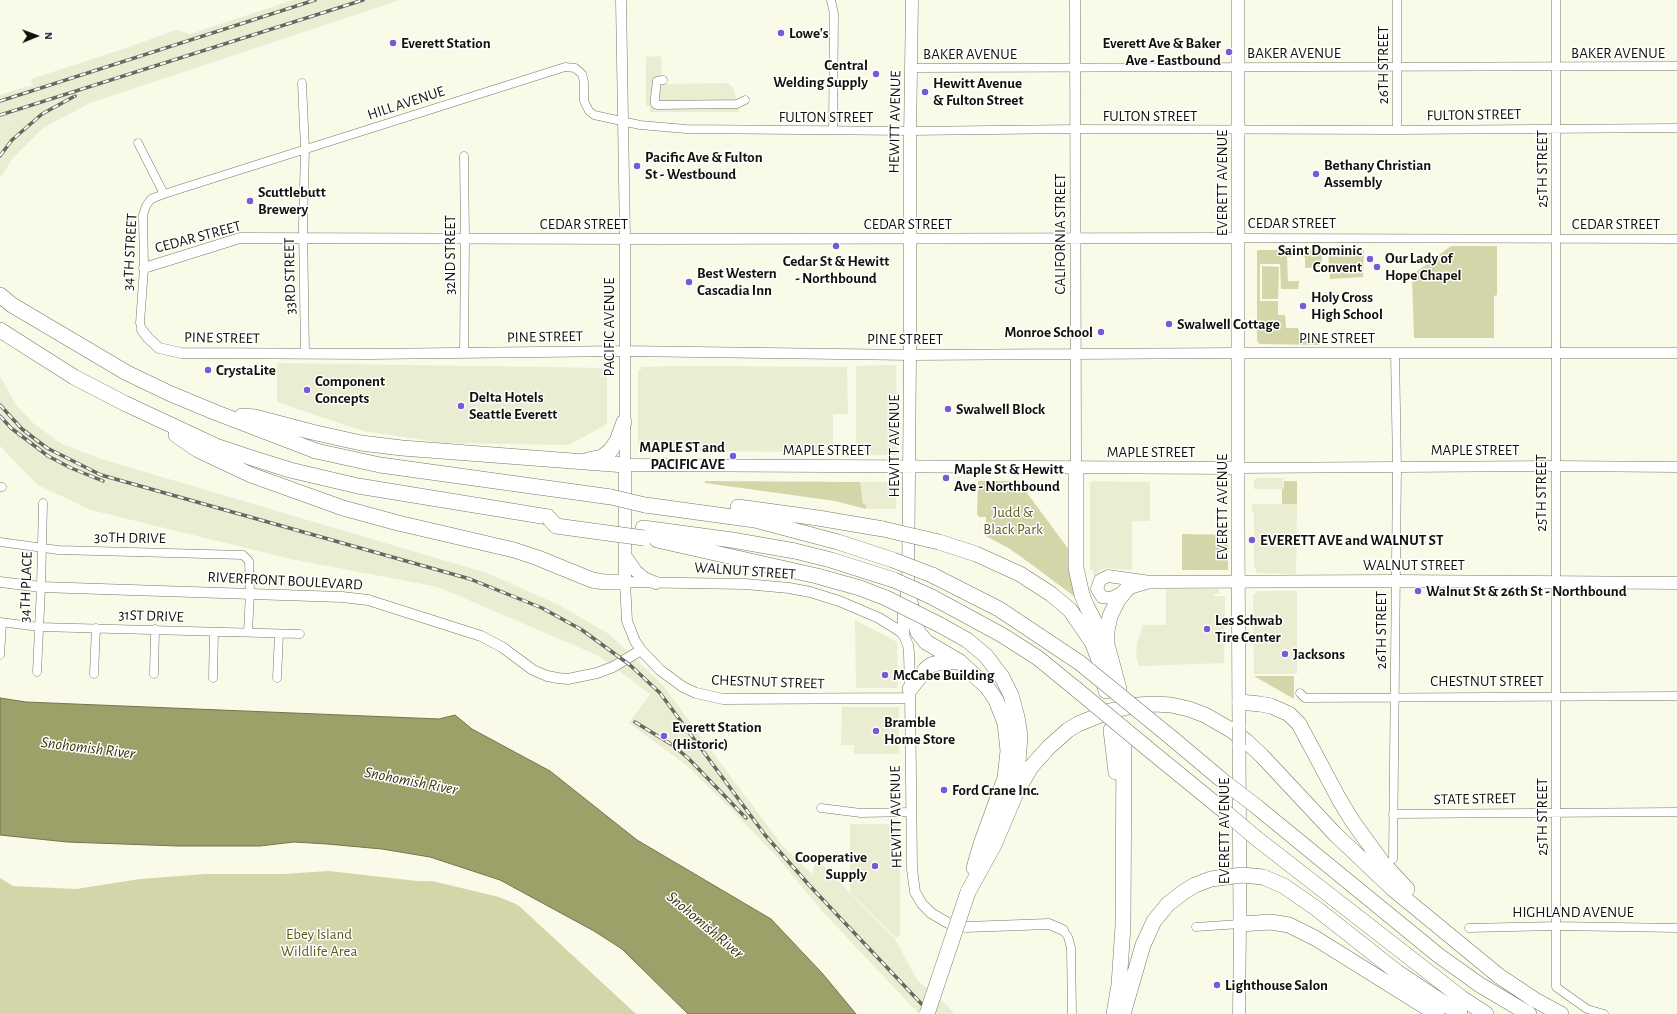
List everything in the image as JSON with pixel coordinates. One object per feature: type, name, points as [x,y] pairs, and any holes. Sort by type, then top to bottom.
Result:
[{"type":"highway","points":[[0,295],[12,305],[127,373],[170,394],[316,450],[380,466],[611,497],[755,520],[838,542],[893,560],[932,575],[999,609],[1080,663],[1438,955],[1480,985],[1529,1014]]},
{"type":"highway","points":[[0,330],[74,377],[151,416],[216,446],[313,476],[428,499],[548,517],[556,526],[732,540],[795,551],[831,560],[894,580],[932,597],[1002,635],[1038,658],[1256,838],[1463,999],[1486,1014]]},
{"type":"highway","points":[[217,413],[255,417],[361,443],[625,466]]},
{"type":"highway","points":[[151,416],[172,433],[198,450],[251,474],[313,498],[371,516],[514,550],[592,580],[604,582],[625,582]]},
{"type":"highway","points":[[579,462],[602,457],[610,451],[617,441],[624,422]]},
{"type":"highway","points":[[1076,468],[1076,568],[1082,595],[1108,648]]},
{"type":"highway","points":[[645,502],[723,505],[883,528],[939,542],[976,554],[1020,574],[1051,594],[1065,606],[1078,620],[1092,642],[1112,690]]},
{"type":"highway","points":[[643,533],[677,543],[817,576],[860,588],[886,598],[967,640],[982,652],[996,667],[1011,695],[1019,726],[1020,750],[1016,773],[968,892]]},
{"type":"highway","points":[[1119,1012],[1119,984],[1122,951],[1124,834],[1118,732],[1106,638],[1110,616],[1118,600],[1126,590]]},
{"type":"highway","points":[[908,592],[918,632],[926,642],[960,662],[987,687],[996,700],[1005,723],[1008,751],[1005,778],[981,844],[968,892],[928,1014]]},
{"type":"highway","points":[[910,694],[926,669],[931,665],[945,661],[960,662]]},
{"type":"highway","points":[[1240,702],[1271,706],[1289,714],[1300,724],[1339,799],[1370,847],[1397,879],[1462,946]]},
{"type":"highway","points":[[968,892],[994,845],[1016,792],[1032,767],[1048,747],[1073,727],[1085,720],[1103,713],[1136,705],[1171,705],[1189,709],[1205,715],[1231,730],[1246,741],[1335,834],[1393,889],[1499,976],[1535,1000],[1561,1014]]},
{"type":"highway","points":[[1119,1012],[1143,945],[1154,922],[1168,904],[1195,885],[1211,880],[1242,875],[1263,877],[1284,886],[1317,909],[1397,972],[1460,1014]]},
{"type":"highway","points":[[1240,924],[1271,922],[1289,925],[1315,938],[1437,1014]]},
{"type":"main road","name":"HEWITT AVENUE","points":[[903,632],[904,612],[908,592],[910,467],[909,239],[912,0]]},
{"type":"main road","name":"EVERETT AVENUE","points":[[1238,0],[1238,468],[1240,702],[1239,1014]]},
{"type":"main road","name":"MAPLE STREET","points":[[625,466],[1238,468]]},
{"type":"main road","name":"PACIFIC AVENUE","points":[[625,466],[625,582]]},
{"type":"main road","points":[[625,555],[636,571],[644,578],[656,583]]},
{"type":"main road","name":"WALNUT STREET","points":[[1150,582],[1133,587],[1107,599],[1099,594],[1097,589],[1100,580],[1108,576],[1150,582],[1555,581],[1677,583]]},
{"type":"street","name":"PACIFIC AVENUE","points":[[621,0],[624,122],[625,466]]},
{"type":"street","points":[[831,0],[834,14],[833,130]]},
{"type":"street","name":"CALIFORNIA STREET","points":[[1075,0],[1076,468]]},
{"type":"street","name":"26TH STREET","points":[[1397,0],[1397,130]]},
{"type":"street","name":"25TH STREET","points":[[1556,0],[1556,987],[1587,1009],[1604,1014]]},
{"type":"street","name":"BAKER AVENUE","points":[[912,68],[1677,66]]},
{"type":"street","name":"HILL AVENUE","points":[[164,194],[565,67],[575,68],[582,74],[584,82],[584,101],[589,111],[597,116],[624,122]]},
{"type":"street","points":[[663,80],[657,81],[655,97],[655,104],[657,105],[737,104],[745,100]]},
{"type":"street","name":"33RD STREET","points":[[302,83],[305,149],[303,238],[305,354]]},
{"type":"street","name":"FULTON STREET","points":[[624,122],[686,129],[910,131],[1075,129],[1397,130],[1677,128]]},
{"type":"street","points":[[138,143],[164,194]]},
{"type":"street","name":"32ND STREET","points":[[464,156],[464,354]]},
{"type":"street","name":"34TH STREET","points":[[142,330],[140,323],[144,268],[143,215],[151,199],[164,194]]},
{"type":"street","name":"CEDAR STREET","points":[[144,268],[240,238],[1677,239]]},
{"type":"street","name":"PINE STREET","points":[[142,330],[159,348],[181,353],[464,354],[624,351],[910,355],[1677,353]]},
{"type":"street","name":"26TH STREET","points":[[1393,859],[1397,467],[1395,354]]},
{"type":"street","name":"MAPLE STREET","points":[[1238,468],[1555,466],[1677,467]]},
{"type":"street","name":"34TH PLACE","points":[[36,672],[41,587],[43,503]]},
{"type":"street","name":"30TH DRIVE","points":[[0,542],[41,549],[58,550],[243,556],[249,561],[250,593]]},
{"type":"street","name":"RIVERFRONT BOULEVARD","points":[[0,582],[41,587],[342,597],[374,602],[481,636],[502,647],[533,670],[547,676],[558,678],[568,679],[597,673],[613,667],[641,650]]},
{"type":"street","name":"PACIFIC AVENUE","points":[[625,582],[627,621],[632,635],[641,650]]},
{"type":"street","name":"WALNUT STREET","points":[[625,582],[752,584],[789,588],[810,592],[840,601],[862,610],[903,632]]},
{"type":"street","points":[[248,632],[250,593]]},
{"type":"street","points":[[0,655],[1,623]]},
{"type":"street","name":"31ST DRIVE","points":[[1,623],[39,626],[300,634]]},
{"type":"street","points":[[94,674],[96,628]]},
{"type":"street","points":[[154,674],[155,630]]},
{"type":"street","points":[[213,678],[214,632]]},
{"type":"street","name":"HEWITT AVENUE","points":[[903,632],[908,645],[912,869],[915,892],[922,904],[931,913],[948,923],[966,927],[1049,924],[1063,930]]},
{"type":"street","points":[[277,678],[279,634]]},
{"type":"street","name":"CHESTNUT STREET","points":[[641,650],[660,670],[684,686],[696,693],[723,699],[910,694]]},
{"type":"street","name":"CHESTNUT STREET","points":[[1300,692],[1305,698],[1395,696],[1677,696]]},
{"type":"street","points":[[821,808],[861,813],[912,812]]},
{"type":"street","name":"STATE STREET","points":[[1393,814],[1677,812]]},
{"type":"street","points":[[1196,927],[1240,924]]},
{"type":"street","name":"HIGHLAND AVENUE","points":[[1469,928],[1556,926],[1677,928]]},
{"type":"street","points":[[1063,930],[1068,937],[1071,948],[1072,1014]]},
{"type":"shaded area","points":[[293,0],[400,0],[90,103],[43,128],[13,158],[0,178],[0,95],[32,85],[31,79],[176,30],[190,34]]},
{"type":"shaded area","points":[[646,57],[661,57],[662,84],[728,83],[733,88],[739,107],[739,112],[650,112],[650,106],[646,106]]},
{"type":"shaded area","points":[[277,363],[607,368],[607,424],[569,445],[443,443],[363,431],[277,402]]},
{"type":"shaded area","points":[[896,365],[897,455],[856,455],[856,366]]},
{"type":"shaded area","points":[[847,366],[848,414],[833,414],[833,452],[640,451],[640,447],[638,446],[638,370],[641,370],[641,367]]},
{"type":"shaded area","points":[[0,376],[16,405],[33,423],[62,444],[101,459],[487,573],[559,605],[609,634],[661,683],[781,844],[812,874],[817,859],[895,939],[917,980],[948,1006],[954,1014],[919,1014],[822,911],[778,858],[721,799],[686,765],[629,723],[650,694],[599,656],[438,587],[291,559],[91,510],[38,485],[0,446]]},
{"type":"shaded area","points":[[1256,478],[1283,478],[1284,489],[1254,489],[1254,480],[1256,480]]},
{"type":"shaded area","points":[[1092,481],[1150,482],[1150,521],[1132,521],[1132,570],[1107,568],[1100,570],[1094,576],[1093,570],[1090,570],[1090,483]]},
{"type":"shaded area","points":[[860,482],[890,482],[896,488],[896,509],[866,509],[866,505],[863,505]]},
{"type":"shaded area","points":[[1252,504],[1297,504],[1296,574],[1257,573],[1254,566],[1254,513],[1252,512]]},
{"type":"shaded area","points":[[1166,589],[1219,589],[1219,594],[1214,594],[1214,596],[1225,596],[1224,663],[1139,666],[1136,656],[1137,643],[1143,625],[1166,625]]},
{"type":"shaded area","points":[[1258,591],[1297,591],[1297,674],[1254,674],[1253,596]]},
{"type":"shaded area","points":[[855,620],[897,642],[898,688],[856,688]]},
{"type":"shaded area","name":"Bramble Home Store","points":[[842,707],[899,707],[899,754],[854,754],[854,745],[841,745]]},
{"type":"shaded area","points":[[850,824],[900,824],[900,934],[896,938],[850,892]]},
{"type":"green space","points":[[1451,246],[1497,246],[1497,295],[1494,296],[1494,338],[1414,338],[1412,275]]},
{"type":"green space","points":[[1328,249],[1364,250],[1363,277],[1330,279]]},
{"type":"green space","points":[[1258,250],[1295,250],[1295,256],[1287,257],[1288,281],[1299,281],[1298,289],[1281,289],[1280,264],[1260,264],[1260,301],[1278,301],[1278,315],[1285,315],[1286,328],[1298,328],[1299,341],[1319,341],[1320,345],[1258,343]]},
{"type":"green space","points":[[1322,250],[1322,267],[1305,268],[1305,257],[1298,256],[1298,251]]},
{"type":"green space","points":[[1262,266],[1279,267],[1278,299],[1262,299]]},
{"type":"green space","points":[[705,481],[860,482],[863,504],[866,505],[866,509],[835,501],[705,483]]},
{"type":"green space","name":"Judd & Black Park","points":[[978,481],[1018,481],[1070,551],[1079,600],[1010,549],[986,536],[986,517],[979,517],[977,514]]},
{"type":"green space","points":[[1284,481],[1297,481],[1297,504],[1282,504],[1282,489],[1284,489]]},
{"type":"green space","points":[[1182,534],[1228,535],[1228,570],[1182,570]]},
{"type":"green space","points":[[1254,676],[1294,676],[1294,699]]},
{"type":"green space","name":"Ebey Island Wildlife Area","points":[[329,871],[417,881],[432,881],[499,897],[518,905],[636,1014],[0,1014],[0,878],[13,886],[76,889],[140,879],[206,874],[283,874]]},
{"type":"water","name":"Snohomish River","points":[[0,698],[26,702],[439,719],[455,715],[472,729],[550,771],[637,840],[771,919],[822,973],[856,1014],[688,1014],[622,949],[594,931],[500,880],[430,857],[382,849],[294,842],[260,846],[178,846],[67,842],[0,835]]},
{"type":"railway","points":[[0,101],[315,0]]},
{"type":"railway","points":[[0,115],[363,0]]},
{"type":"railway","points":[[0,156],[12,140],[42,114],[75,96]]},
{"type":"railway","points":[[0,405],[22,429],[47,448],[101,475],[470,579],[542,608],[582,630],[630,665],[660,693],[765,835],[809,885],[931,1014]]},
{"type":"railway","points":[[0,416],[11,428],[48,456],[71,468],[103,481]]},
{"type":"railway","points":[[635,722],[674,746],[689,759],[746,818]]},
{"type":"place","name":"Lowe's","points":[[781,33]]},
{"type":"place","name":"Everett Station","points":[[393,43]]},
{"type":"place","name":"Everett Ave & Baker Ave - Eastbound","points":[[1229,52]]},
{"type":"place","name":"Central Welding Supply","points":[[876,74]]},
{"type":"place","name":"Hewitt Avenue & Fulton Street","points":[[925,92]]},
{"type":"place","name":"Pacific Ave & Fulton St - Westbound","points":[[637,166]]},
{"type":"place","name":"Bethany Christian Assembly","points":[[1316,174]]},
{"type":"place","name":"Scuttlebutt Brewery","points":[[250,201]]},
{"type":"place","name":"Cedar St & Hewitt - Northbound","points":[[836,246]]},
{"type":"place","name":"Saint Dominic Convent","points":[[1370,259]]},
{"type":"place","name":"Our Lady of Hope Chapel","points":[[1377,267]]},
{"type":"place","name":"Best Western Cascadia Inn","points":[[689,282]]},
{"type":"place","name":"Holy Cross High School","points":[[1303,306]]},
{"type":"place","name":"Swalwell Cottage","points":[[1169,324]]},
{"type":"place","name":"Monroe School","points":[[1101,332]]},
{"type":"place","name":"CrystaLite","points":[[208,370]]},
{"type":"place","name":"Component Concepts","points":[[307,390]]},
{"type":"place","name":"Delta Hotels Seattle Everett","points":[[461,406]]},
{"type":"place","name":"Swalwell Block","points":[[948,409]]},
{"type":"place","name":"MAPLE ST and PACIFIC AVE","points":[[733,456]]},
{"type":"place","name":"Maple St & Hewitt Ave - Northbound","points":[[946,478]]},
{"type":"place","name":"EVERETT AVE and WALNUT ST","points":[[1252,540]]},
{"type":"place","name":"Walnut St & 26th St - Northbound","points":[[1418,591]]},
{"type":"place","name":"Les Schwab Tire Center","points":[[1207,629]]},
{"type":"place","name":"Jacksons","points":[[1285,654]]},
{"type":"place","name":"McCabe Building","points":[[885,675]]},
{"type":"place","name":"Bramble Home Store","points":[[876,731]]},
{"type":"place","name":"Everett Station (Historic)","points":[[664,736]]},
{"type":"place","name":"Ford Crane Inc.","points":[[944,790]]},
{"type":"place","name":"Cooperative Supply","points":[[875,866]]},
{"type":"place","name":"Lighthouse Salon","points":[[1217,985]]}]
